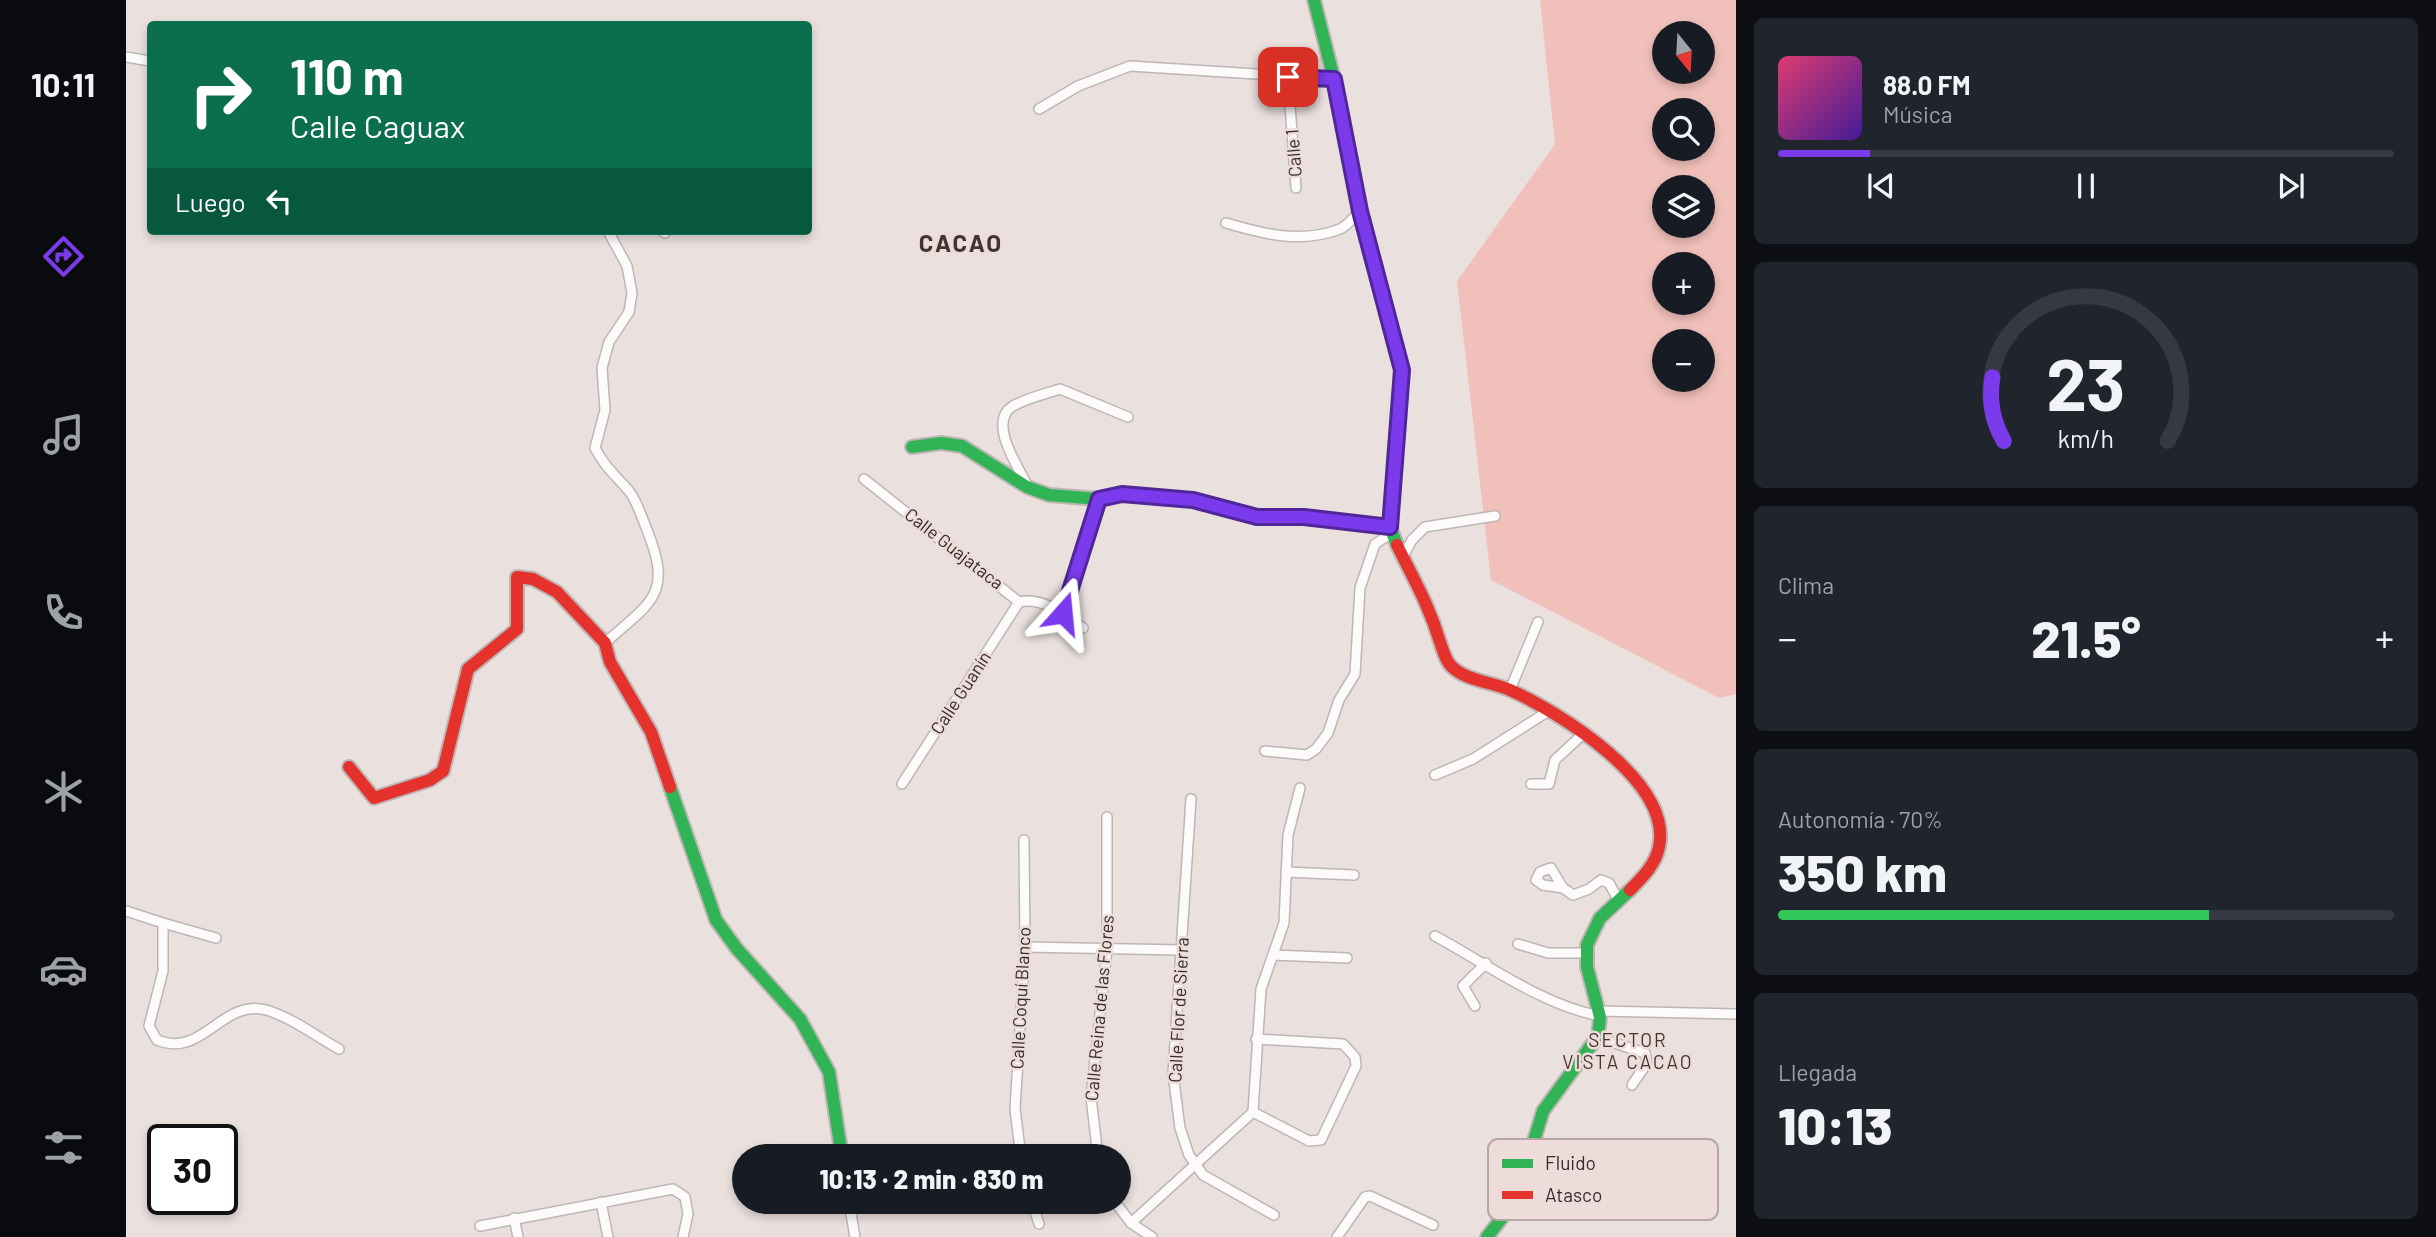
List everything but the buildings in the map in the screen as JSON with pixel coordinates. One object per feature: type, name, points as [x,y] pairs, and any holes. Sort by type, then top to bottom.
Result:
[{"type":"street","points":[[1314,0],[1334,79],[1360,211],[1402,370],[1391,530],[1402,558],[1430,605],[1448,663],[1461,673],[1510,690],[1583,734],[1622,763],[1642,788],[1658,823],[1661,844],[1652,867],[1599,921],[1587,943],[1586,974],[1600,1014],[1598,1038],[1549,1100],[1536,1139]]},
{"type":"street","points":[[126,57],[147,60]]},
{"type":"street","points":[[1039,109],[1078,86],[1130,66],[1334,79]]},
{"type":"street","name":"Calle 1","points":[[1288,77],[1296,188]]},
{"type":"street","points":[[1226,222],[1273,237],[1292,237],[1342,229],[1360,211]]},
{"type":"street","points":[[606,643],[652,601],[660,578],[658,558],[631,493],[605,468],[595,448],[605,410],[602,368],[609,342],[629,312],[632,293],[627,267],[610,235]]},
{"type":"street","points":[[1027,487],[1002,432],[1003,416],[1012,407],[1059,388],[1128,417]]},
{"type":"street","points":[[912,447],[941,443],[961,446],[1027,487],[1049,495],[1099,499],[1122,494],[1193,500],[1257,517],[1304,517],[1391,530]]},
{"type":"street","name":"Calle Guajataca","points":[[864,479],[1019,602],[1031,599],[1063,613],[1083,628]]},
{"type":"street","points":[[1063,613],[1099,499]]},
{"type":"street","points":[[1402,558],[1425,527],[1495,516]]},
{"type":"street","points":[[1265,751],[1307,755],[1316,749],[1328,733],[1339,700],[1355,674],[1360,588],[1375,544],[1391,530]]},
{"type":"street","points":[[349,767],[374,798],[430,780],[443,771],[468,669],[517,629],[517,577],[531,577],[566,598],[591,634],[606,643],[610,662],[651,732],[716,920],[737,949],[800,1019],[829,1072],[840,1144]]},
{"type":"street","name":"Calle Guanín","points":[[902,784],[1019,602]]},
{"type":"street","points":[[1510,690],[1538,622]]},
{"type":"street","points":[[1435,775],[1473,758],[1547,712]]},
{"type":"street","points":[[1531,784],[1549,784],[1555,760],[1583,734]]},
{"type":"street","points":[[1131,1223],[1253,1112],[1261,989],[1284,923],[1288,835],[1300,788]]},
{"type":"street","name":"Calle Flor de Sierra","points":[[1191,799],[1173,1073],[1180,1128],[1195,1167]]},
{"type":"street","name":"Calle Reina de las Flores","points":[[1096,1144],[1091,1097],[1107,949],[1107,817]]},
{"type":"street","name":"Calle Coquí Blanco","points":[[1019,1144],[1015,1109],[1025,947],[1024,840]]},
{"type":"street","points":[[1286,872],[1354,876]]},
{"type":"street","points":[[1563,888],[1573,895],[1589,889],[1601,880],[1609,883],[1619,901]]},
{"type":"street","points":[[126,911],[216,938]]},
{"type":"street","points":[[163,923],[163,971],[149,1026],[157,1040],[171,1046],[183,1045],[231,1015],[266,1010],[339,1049]]},
{"type":"street","points":[[1435,936],[1540,993],[1583,1013],[1736,1014]]},
{"type":"street","points":[[1518,944],[1548,953],[1587,953]]},
{"type":"street","points":[[1025,947],[1182,950]]},
{"type":"street","points":[[1273,955],[1347,958]]},
{"type":"street","points":[[1475,1006],[1463,986],[1486,964]]},
{"type":"street","points":[[1253,1112],[1309,1141],[1321,1140],[1356,1066],[1355,1057],[1343,1044],[1256,1038]]},
{"type":"street","points":[[1598,1038],[1645,1053],[1647,1063],[1632,1085]]},
{"type":"street","points":[[1195,1167],[1215,1183],[1274,1214]]},
{"type":"street","points":[[480,1226],[673,1189],[685,1197],[688,1214],[683,1237]]},
{"type":"street","points":[[1337,1237],[1365,1197],[1370,1196],[1433,1225]]},
{"type":"street","points":[[601,1202],[608,1237]]},
{"type":"street","points":[[851,1214],[855,1237]]},
{"type":"street","points":[[1036,1214],[1039,1224]]},
{"type":"street","points":[[1124,1214],[1131,1223],[1152,1237]]},
{"type":"street","points":[[514,1218],[518,1237]]},
{"type":"street","points":[[1487,1237],[1501,1220]]},
{"type":"shaded area","points":[[1540,0],[1736,0],[1736,694],[1719,698],[1491,580],[1457,281],[1555,144]]},
{"type":"traffic: fast","points":[[1314,0],[1334,79],[1360,211],[1402,370],[1390,527],[1397,545]]},
{"type":"traffic: fast","points":[[912,447],[941,443],[962,446],[1027,487],[1049,495],[1099,499],[1122,494],[1193,500],[1257,517],[1304,517],[1390,527]]},
{"type":"traffic: fast","points":[[670,787],[716,920],[737,949],[800,1019],[829,1072],[840,1144]]},
{"type":"traffic: fast","points":[[1535,1139],[1543,1111],[1598,1036],[1600,1017],[1587,967],[1587,945],[1600,918],[1630,890]]},
{"type":"traffic: fast","points":[[1487,1237],[1500,1220]]},
{"type":"traffic: jam","points":[[1397,545],[1426,604],[1444,655],[1451,666],[1464,675],[1503,687],[1531,700],[1582,732],[1608,752],[1649,798],[1659,822],[1659,847],[1652,865],[1630,890]]},
{"type":"traffic: jam","points":[[349,767],[374,798],[430,780],[443,771],[468,669],[517,629],[517,577],[533,579],[557,592],[605,643],[610,662],[651,732],[670,787]]},
{"type":"district","name":"CACAO","points":[[961,244]]},
{"type":"district","name":"SECTOR VISTA CACAO","points":[[1628,1051]]},
{"type":"route","points":[[1063,613],[1099,499],[1122,494],[1193,500],[1257,517],[1304,517],[1390,527],[1402,370],[1360,211],[1334,79],[1288,77]]}]
